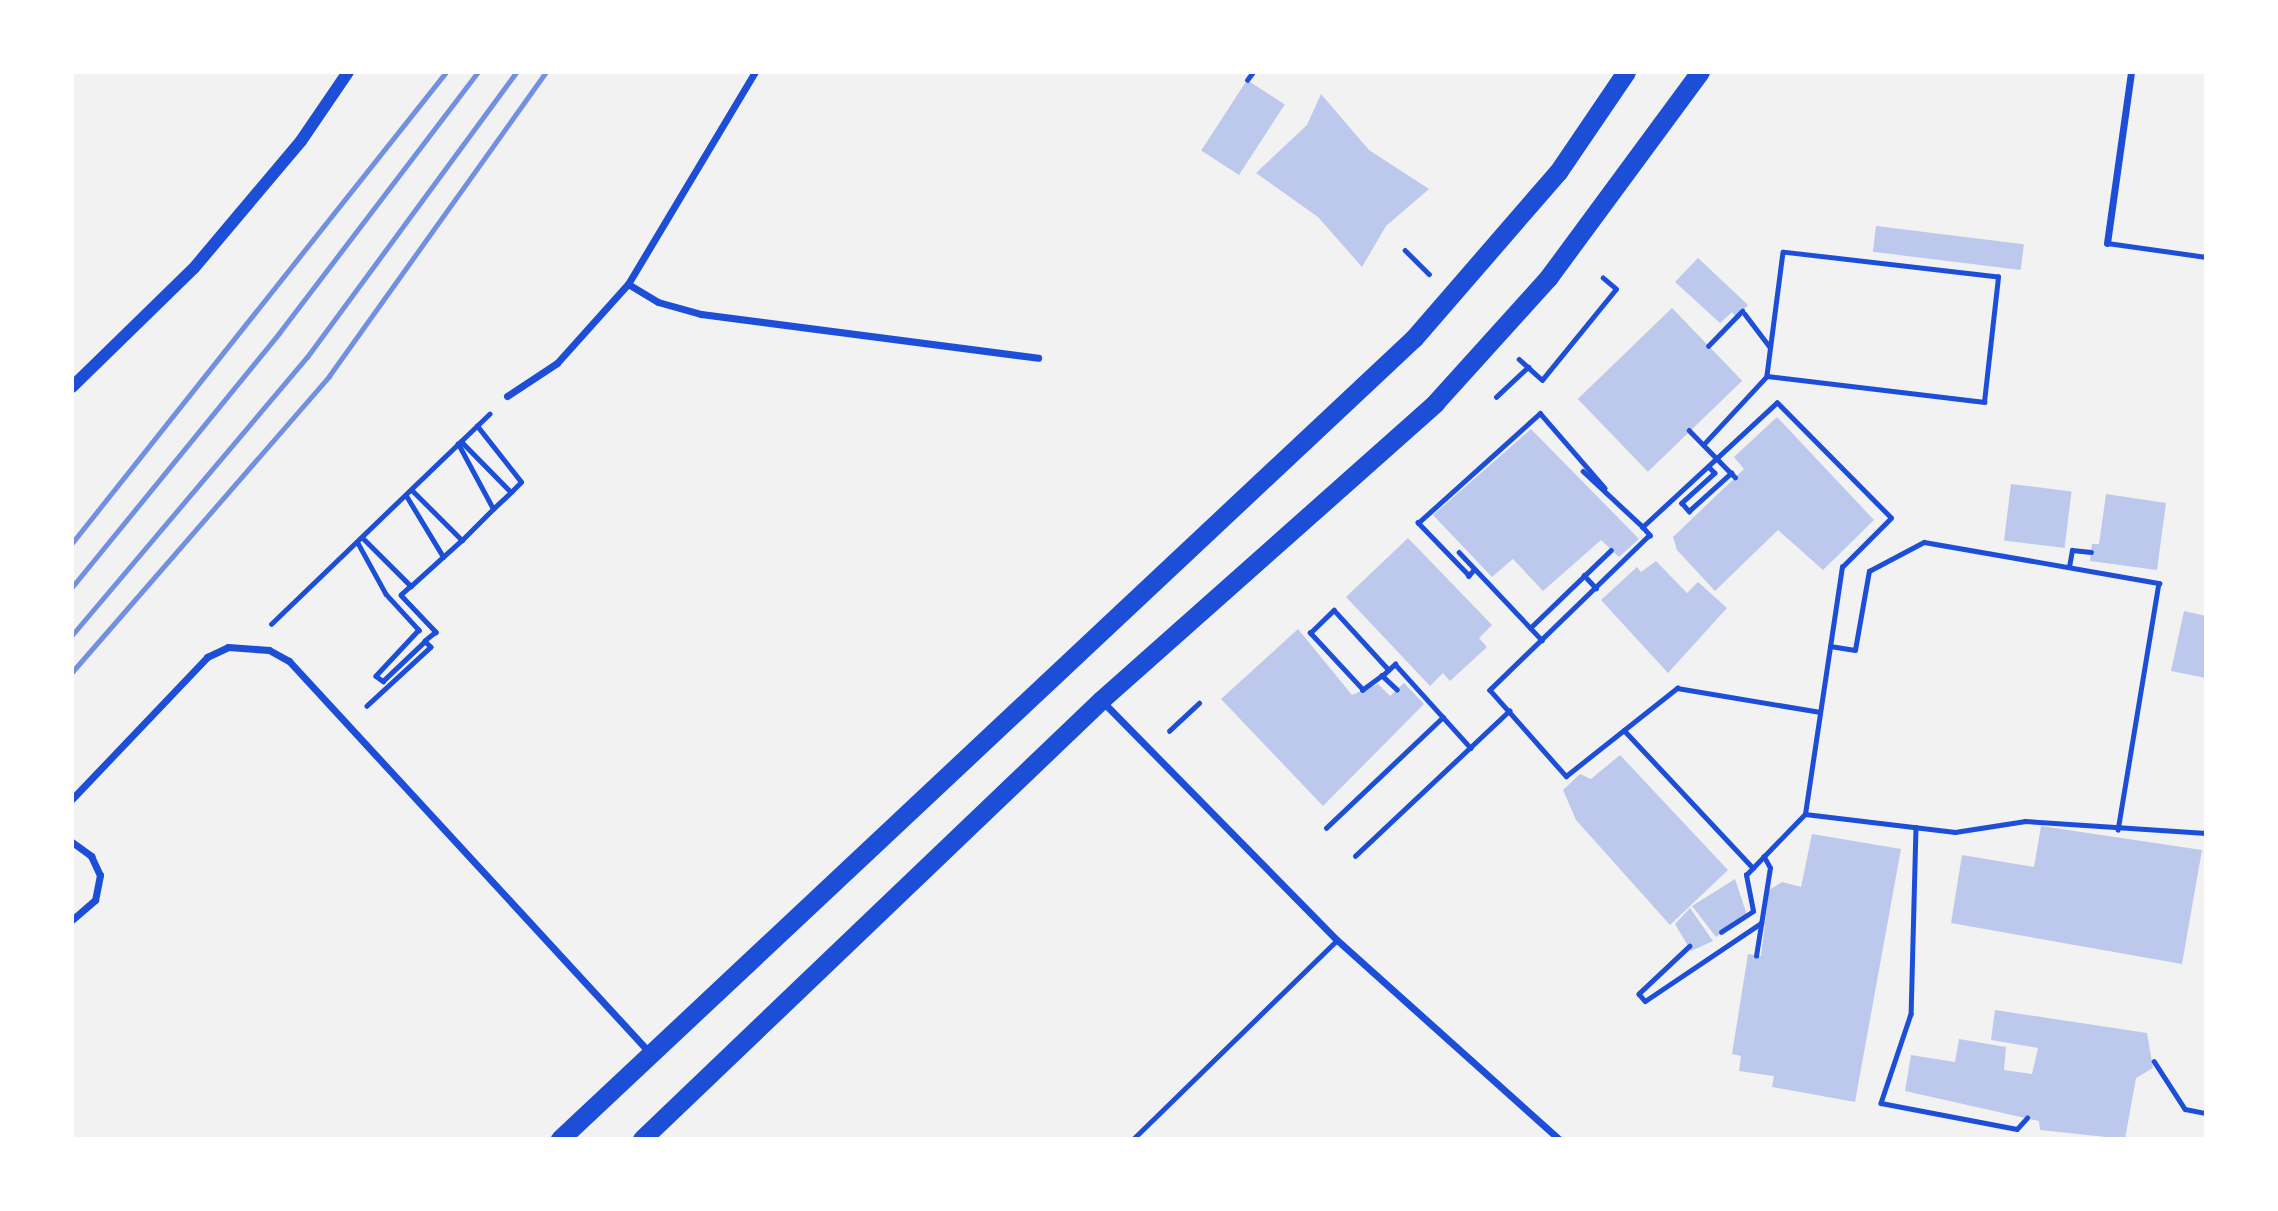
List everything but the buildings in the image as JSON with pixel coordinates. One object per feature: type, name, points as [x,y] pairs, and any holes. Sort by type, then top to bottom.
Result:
[{"type":"highway","points":[[560,1139],[1414,338],[1558,172],[1626,72]]},
{"type":"highway","points":[[642,1139],[1101,699],[1435,403],[1548,278],[1700,72]]},
{"type":"street","points":[[72,387],[194,268],[301,141],[348,72]]},
{"type":"street","points":[[507,396],[557,363],[628,284],[755,72]]},
{"type":"street","points":[[2107,243],[2131,72]]},
{"type":"street","points":[[628,284],[657,302],[701,314],[1038,358]]},
{"type":"street","points":[[72,799],[207,657],[248,646],[289,661],[649,1053]]},
{"type":"street","points":[[1101,699],[1337,940],[1559,1139]]},
{"type":"street","points":[[72,842],[91,856],[100,875],[94,900],[72,920]]},
{"type":"lane","points":[[2107,243],[2206,257]]},
{"type":"lane","points":[[1133,1139],[1337,940]]},
{"type":"path","points":[[1247,80],[1253,72]]},
{"type":"path","points":[[1703,445],[1767,376],[1783,252],[1998,277],[1984,402],[1767,376]]},
{"type":"path","points":[[1542,380],[1616,289],[1603,278]]},
{"type":"path","points":[[1708,346],[1744,313],[1770,347]]},
{"type":"path","points":[[1496,397],[1528,367]]},
{"type":"path","points":[[1643,527],[1777,403],[1891,518],[1842,567],[1805,814],[1746,875],[1753,911],[1721,932]]},
{"type":"path","points":[[1474,570],[1469,576],[1418,523],[1540,413],[1650,535],[1490,690],[1566,776],[1676,688],[1820,712]]},
{"type":"path","points":[[248,646],[477,426],[521,482],[401,595],[436,632],[383,681],[376,676],[419,630],[386,594],[358,543]]},
{"type":"path","points":[[1689,430],[1733,475],[1689,512],[1682,503],[1714,473],[1709,467]]},
{"type":"path","points":[[460,443],[511,492]]},
{"type":"path","points":[[460,443],[493,509]]},
{"type":"path","points":[[1583,471],[1601,491],[1605,488]]},
{"type":"path","points":[[412,490],[462,540]]},
{"type":"path","points":[[406,496],[443,557]]},
{"type":"path","points":[[363,538],[411,586]]},
{"type":"path","points":[[1830,646],[1855,650],[1870,571],[1924,542],[2159,583],[2118,830]]},
{"type":"path","points":[[1530,628],[1611,550]]},
{"type":"path","points":[[2069,567],[2072,550],[2091,552]]},
{"type":"path","points":[[1460,552],[1542,640]]},
{"type":"path","points":[[1584,575],[1596,588]]},
{"type":"path","points":[[1389,670],[1334,610],[1310,633],[1363,690],[1382,676],[1389,670],[1395,664],[1471,748]]},
{"type":"path","points":[[347,724],[431,647],[425,641]]},
{"type":"path","points":[[1382,676],[1397,690]]},
{"type":"path","points":[[1164,736],[1199,703]]},
{"type":"path","points":[[1355,856],[1509,712]]},
{"type":"path","points":[[1326,828],[1443,717]]},
{"type":"path","points":[[1624,730],[1753,868]]},
{"type":"path","points":[[1805,814],[1955,832],[2025,821],[2118,830],[2206,832]]},
{"type":"path","points":[[1916,827],[1911,1014],[1881,1103],[2017,1129],[2027,1118]]},
{"type":"path","points":[[1756,956],[1770,868],[1764,857]]},
{"type":"path","points":[[1690,946],[1639,994],[1645,1001],[1761,923]]},
{"type":"path","points":[[2154,1061],[2185,1109],[2206,1113]]},
{"type":"railway","points":[[72,543],[446,72]]},
{"type":"railway","points":[[72,587],[279,333],[478,72]]},
{"type":"railway","points":[[72,635],[307,357],[516,72]]},
{"type":"railway","points":[[72,672],[329,376],[546,72]]}]
